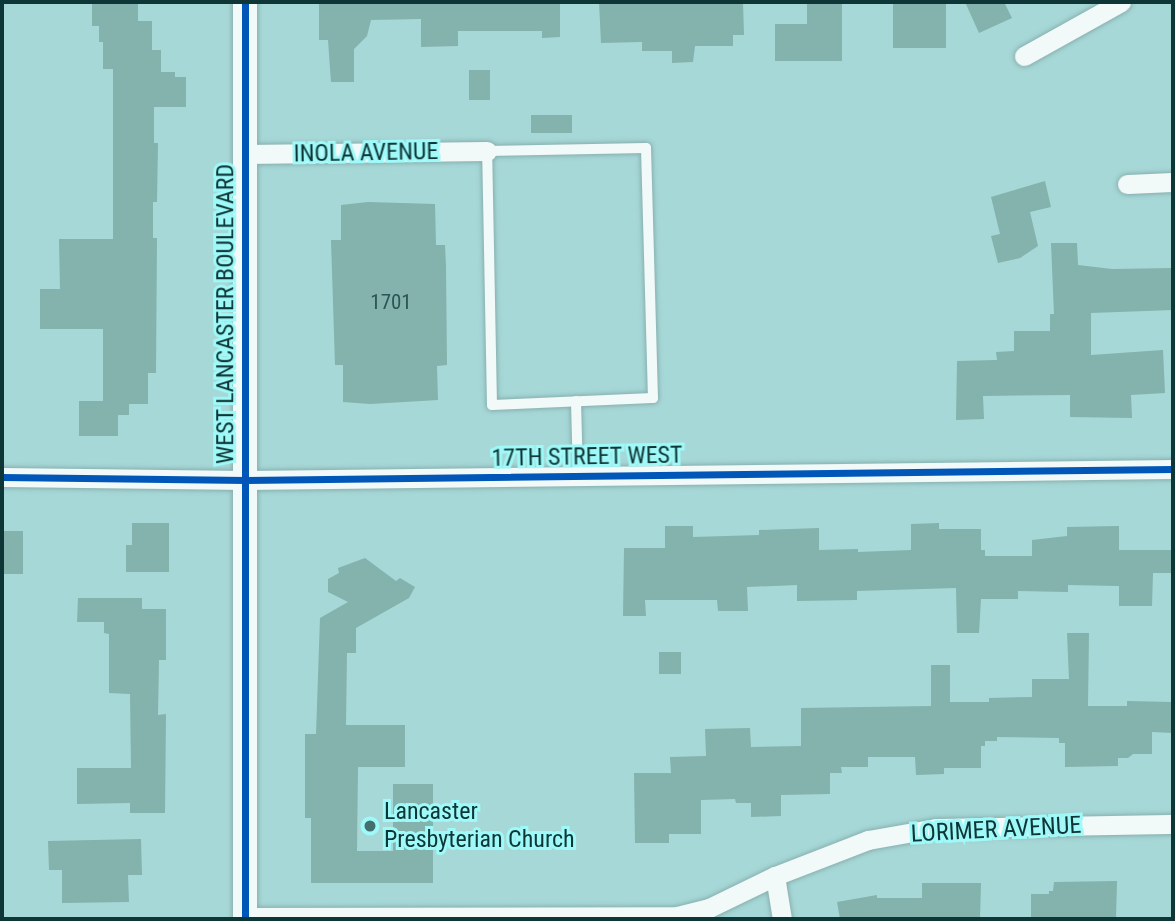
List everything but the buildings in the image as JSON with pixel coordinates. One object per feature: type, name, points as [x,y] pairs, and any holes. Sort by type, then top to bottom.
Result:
[{"type":"street","name":"WEST LANCASTER BOULEVARD","points":[[245,2],[245,918]]},
{"type":"street","points":[[1024,56],[1121,2]]},
{"type":"street","name":"INOLA AVENUE","points":[[245,154],[486,151]]},
{"type":"street","points":[[1127,184],[1173,183]]},
{"type":"street","name":"17TH STREET WEST","points":[[2,477],[246,480],[1173,469]]},
{"type":"street","name":"LORIMER AVENUE","points":[[245,918],[677,916],[709,908],[775,876],[868,840],[936,828],[1173,824]]},
{"type":"street","points":[[775,876],[782,919]]},
{"type":"lane","points":[[646,148],[653,398],[576,401],[492,405],[486,151],[646,148]]},
{"type":"lane","points":[[576,401],[578,477]]},
{"type":"cycle path","points":[[245,2],[245,919]]},
{"type":"cycle path","points":[[2,477],[246,480],[1173,469]]},
{"type":"place","name":"Lancaster Presbyterian Church","points":[[370,826]]}]
